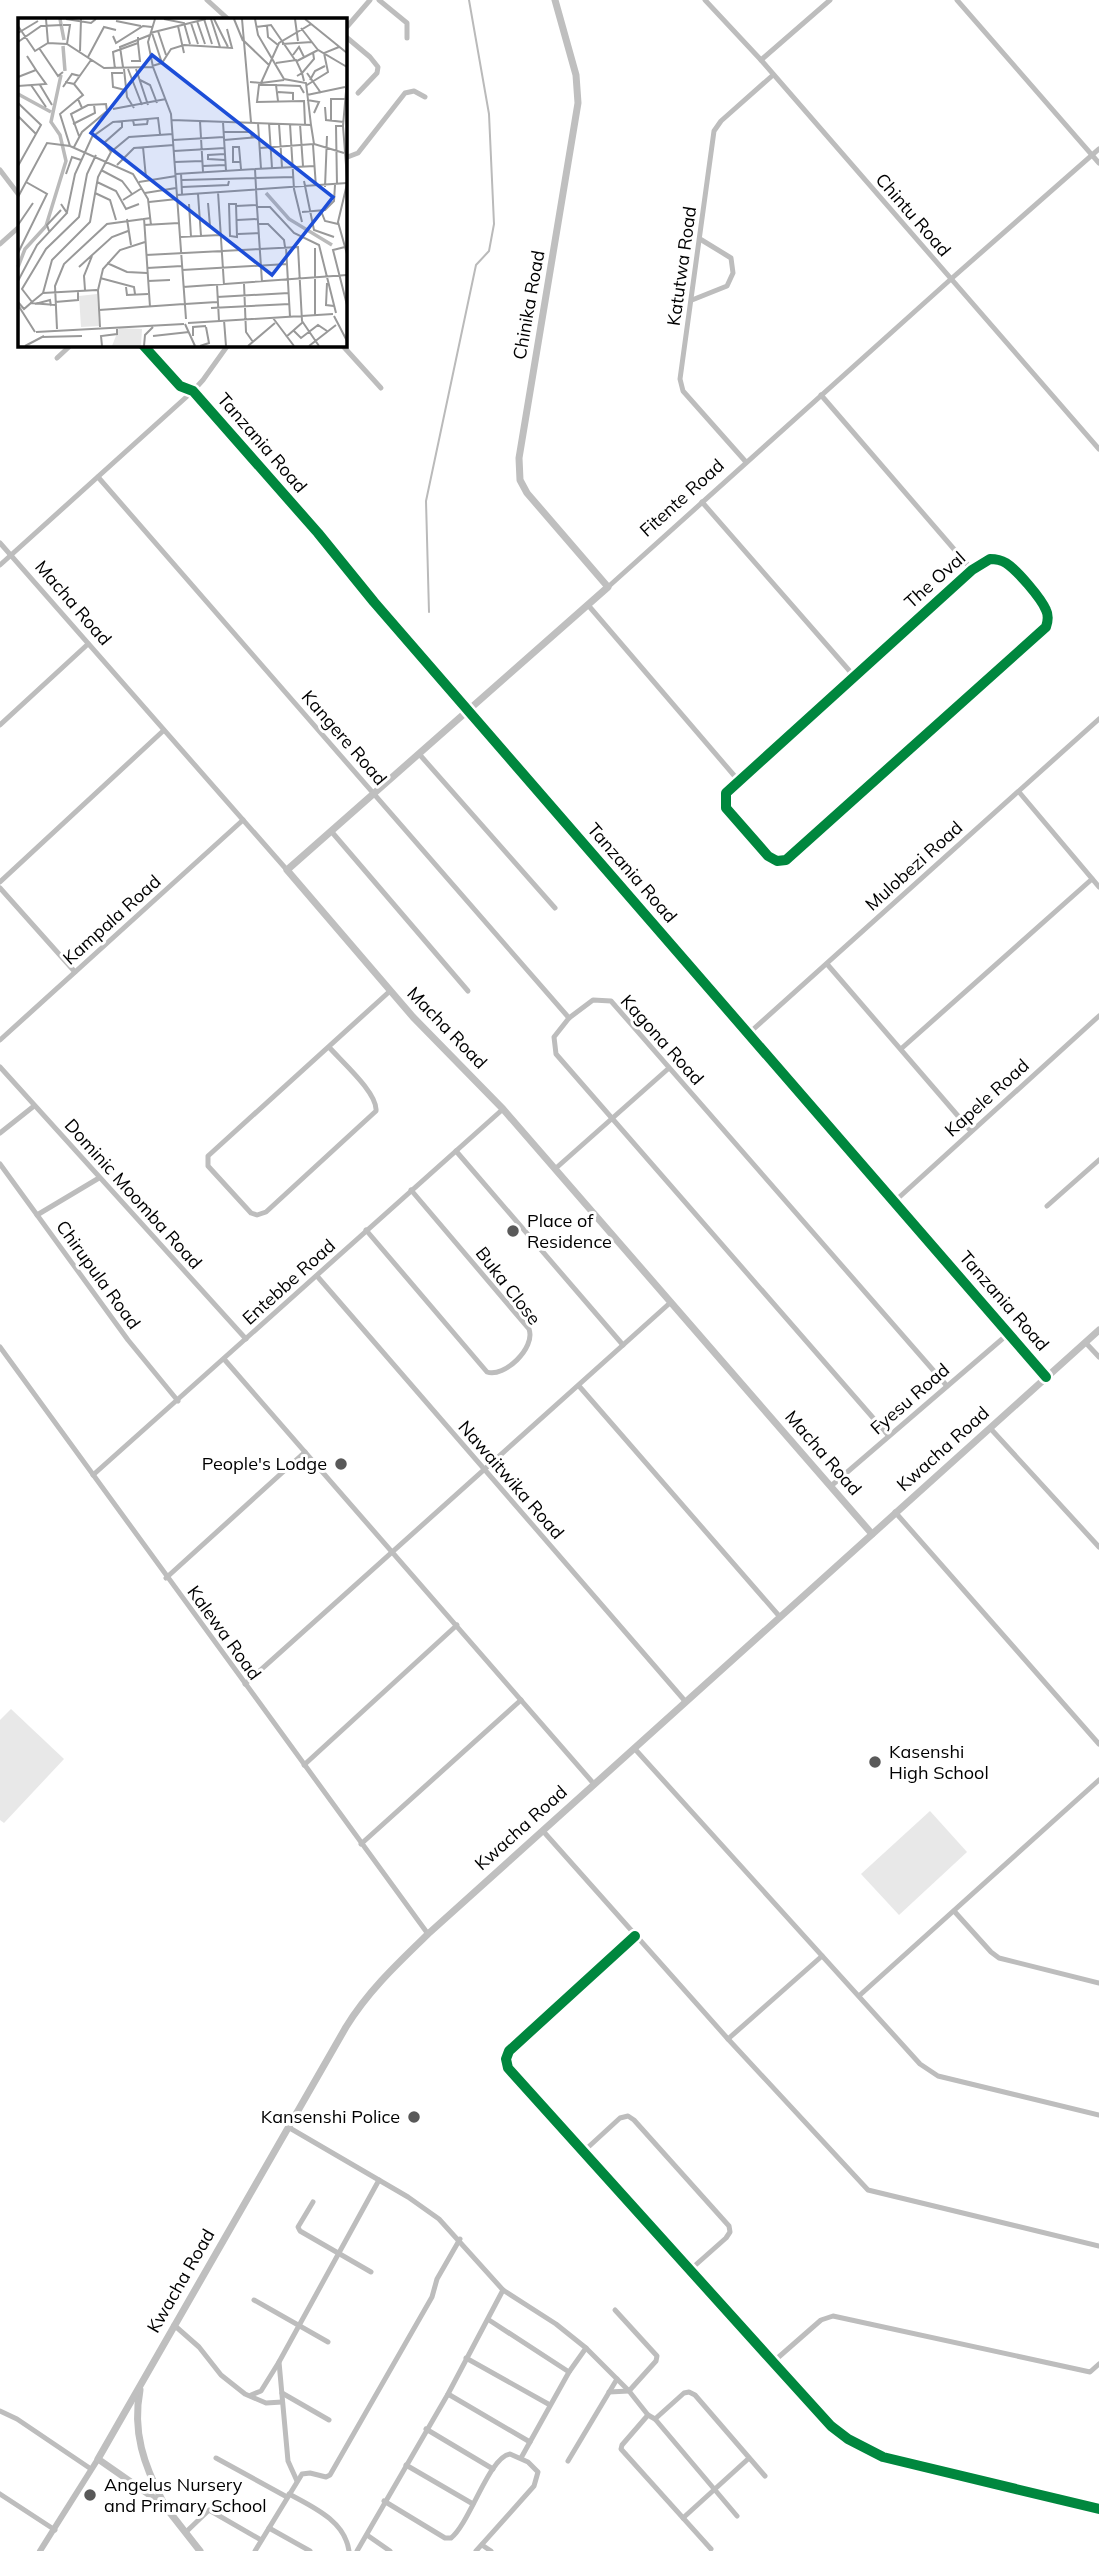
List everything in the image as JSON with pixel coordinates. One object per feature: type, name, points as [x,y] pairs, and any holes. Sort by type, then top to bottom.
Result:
[{"type":"main road","name":"Chinika Road","points":[[555,0],[576,75],[578,103],[519,458],[519,474],[527,493],[608,587]]},
{"type":"main road","name":"Fitente Road","points":[[286,870],[469,712],[608,587]]},
{"type":"main road","name":"Macha Road","points":[[286,870],[390,991],[503,1109],[872,1534]]},
{"type":"main road","name":"Kwacha Road","points":[[98,2459],[288,2127],[364,2000],[383,1978],[685,1701],[1099,1330]]},
{"type":"main road","points":[[141,2383],[137,2407],[138,2434],[148,2472],[164,2505],[200,2551]]},
{"type":"main road","points":[[98,2459],[164,2505]]},
{"type":"street","points":[[207,0],[227,18]]},
{"type":"street","points":[[346,28],[369,0]]},
{"type":"street","points":[[379,0],[407,23],[407,38]]},
{"type":"street","name":"Chintu Road","points":[[705,0],[761,60],[1099,449]]},
{"type":"street","points":[[761,60],[830,0]]},
{"type":"street","points":[[957,0],[1099,163]]},
{"type":"street","points":[[346,37],[378,67],[377,73],[358,93]]},
{"type":"street","name":"Katutwa Road","points":[[746,462],[688,397],[681,385],[714,131],[721,121],[773,75]]},
{"type":"street","points":[[346,156],[358,153],[405,93],[414,91],[425,97]]},
{"type":"street","name":"Fitente Road","points":[[608,587],[1099,149]]},
{"type":"street","points":[[0,170],[18,194]]},
{"type":"street","points":[[0,244],[18,228]]},
{"type":"street","points":[[692,300],[727,286],[733,273],[731,258],[700,239]]},
{"type":"street","points":[[57,358],[70,346]]},
{"type":"street","name":"Tanzania Road","points":[[144,346],[180,386],[193,391],[318,533],[374,603],[1046,1377]]},
{"type":"street","points":[[0,565],[193,391],[227,346]]},
{"type":"street","points":[[343,346],[381,388]]},
{"type":"street","points":[[821,395],[972,570]]},
{"type":"street","name":"Kangere Road","points":[[98,477],[569,1018]]},
{"type":"street","points":[[702,502],[854,677]]},
{"type":"street","name":"Macha Road","points":[[0,543],[286,870]]},
{"type":"street","name":"The Oval","points":[[990,559],[999,559],[1009,565],[1046,610],[1049,619],[1046,627],[786,860],[777,861],[768,856],[726,808],[726,793],[972,570],[990,559]]},
{"type":"street","points":[[588,605],[738,780]]},
{"type":"street","points":[[0,725],[88,644]]},
{"type":"street","name":"Mulobezi Road","points":[[748,1034],[1099,719]]},
{"type":"street","points":[[0,882],[163,731]]},
{"type":"street","points":[[420,755],[555,908]]},
{"type":"street","points":[[1018,792],[1099,887]]},
{"type":"street","name":"Kampala Road","points":[[0,1040],[243,820]]},
{"type":"street","points":[[331,831],[468,991]]},
{"type":"street","points":[[902,1048],[1092,879]]},
{"type":"street","points":[[0,888],[75,972]]},
{"type":"street","points":[[827,964],[902,1048],[971,1132]]},
{"type":"street","points":[[329,1047],[372,1095],[377,1106],[376,1111],[266,1212],[257,1215],[247,1210],[208,1166],[208,1156],[390,991]]},
{"type":"street","name":"Kagona Road","points":[[569,1018],[593,1000],[611,1001],[947,1386]]},
{"type":"street","name":"Kapele Road","points":[[895,1201],[1099,1016]]},
{"type":"street","points":[[569,1018],[554,1037],[556,1054],[888,1435]]},
{"type":"street","name":"Dominic Moomba Road","points":[[0,1067],[246,1339]]},
{"type":"street","points":[[555,1168],[669,1068]]},
{"type":"street","points":[[0,1133],[34,1106]]},
{"type":"street","name":"Entebbe Road","points":[[93,1475],[503,1109]]},
{"type":"street","points":[[456,1151],[623,1345]]},
{"type":"street","points":[[1048,1206],[1099,1160]]},
{"type":"street","name":"Chirupula Road","points":[[0,1164],[128,1340],[178,1401]]},
{"type":"street","points":[[37,1215],[99,1178]]},
{"type":"street","name":"Buka Close","points":[[366,1230],[487,1371],[500,1373],[526,1351],[530,1344],[529,1329],[411,1190]]},
{"type":"street","name":"Nawaitwika Road","points":[[317,1276],[685,1701]]},
{"type":"street","points":[[244,1684],[671,1302]]},
{"type":"street","name":"Fyesu Road","points":[[831,1486],[1008,1334]]},
{"type":"street","points":[[1086,1342],[1099,1357]]},
{"type":"street","name":"Kalewa Road","points":[[0,1347],[428,1934]]},
{"type":"street","points":[[223,1359],[594,1784]]},
{"type":"street","points":[[579,1386],[780,1617]]},
{"type":"street","points":[[990,1429],[1099,1548]]},
{"type":"street","points":[[166,1578],[305,1452]]},
{"type":"street","points":[[895,1512],[1099,1744]]},
{"type":"street","points":[[303,1765],[457,1625]]},
{"type":"street","points":[[360,1844],[521,1700]]},
{"type":"street","points":[[634,1748],[920,2064],[938,2076],[1099,2115]]},
{"type":"street","points":[[860,1995],[1099,1780]]},
{"type":"street","points":[[542,1831],[728,2039],[868,2190],[1099,2246]]},
{"type":"street","points":[[954,1911],[999,1958],[1099,1983]]},
{"type":"street","points":[[635,1936],[509,2051],[506,2059],[508,2068],[772,2362],[831,2426],[848,2439],[883,2457],[1099,2509]]},
{"type":"street","points":[[728,2039],[822,1956]]},
{"type":"street","points":[[584,2151],[620,2118],[628,2116],[634,2120],[729,2226],[730,2232],[726,2238],[691,2269]]},
{"type":"street","points":[[288,2127],[429,2211],[460,2239],[503,2290],[556,2323],[586,2348],[629,2391],[648,2415],[655,2419],[737,2516]]},
{"type":"street","points":[[251,2395],[261,2390],[279,2362],[379,2180]]},
{"type":"street","points":[[313,2202],[298,2227],[300,2231],[371,2273]]},
{"type":"street","points":[[255,2551],[297,2481],[305,2473],[326,2477],[330,2475],[432,2297],[437,2279],[460,2239]]},
{"type":"street","points":[[357,2551],[448,2394],[503,2290]]},
{"type":"street","points":[[254,2300],[328,2342]]},
{"type":"street","points":[[609,2392],[629,2391],[656,2361],[657,2356],[615,2310]]},
{"type":"street","points":[[772,2362],[821,2320],[833,2316],[1090,2372],[1099,2364]]},
{"type":"street","points":[[489,2320],[569,2372]]},
{"type":"street","points":[[174,2325],[199,2347],[221,2375],[245,2394],[265,2403],[282,2402]]},
{"type":"street","points":[[521,2458],[569,2372],[586,2348]]},
{"type":"street","points":[[466,2358],[550,2405]]},
{"type":"street","points":[[279,2362],[288,2461],[297,2481]]},
{"type":"street","points":[[568,2461],[617,2379]]},
{"type":"street","points":[[655,2419],[684,2393],[690,2392],[765,2476]]},
{"type":"street","points":[[282,2393],[329,2420]]},
{"type":"street","points":[[448,2394],[530,2442]]},
{"type":"street","points":[[0,2410],[91,2469]]},
{"type":"street","points":[[648,2415],[621,2449],[711,2549]]},
{"type":"street","points":[[426,2429],[493,2469]]},
{"type":"street","points":[[384,2501],[445,2538],[455,2535],[498,2459],[510,2454],[521,2458],[538,2472],[534,2486],[475,2551]]},
{"type":"street","points":[[216,2458],[324,2514],[344,2535],[349,2551]]},
{"type":"street","points":[[40,2551],[98,2459]]},
{"type":"street","points":[[682,2518],[748,2459]]},
{"type":"street","points":[[406,2465],[473,2504]]},
{"type":"street","points":[[0,2494],[55,2530]]},
{"type":"street","points":[[186,2532],[209,2510],[261,2540]]},
{"type":"street","points":[[269,2528],[310,2551]]},
{"type":"street","points":[[366,2535],[390,2551]]},
{"type":"street","points":[[482,2544],[491,2551]]},
{"type":"shaded area","points":[[11,1709],[64,1759],[4,1823],[0,1820],[0,1720]]},
{"type":"shaded area","points":[[930,1811],[967,1852],[899,1915],[861,1874]]},
{"type":"waterway","points":[[429,612],[426,501],[476,265],[489,251],[494,224],[489,114],[469,0]]},
{"type":"cycle path","points":[[144,346],[180,386],[193,391],[318,533],[374,602],[1046,1377]]},
{"type":"cycle path","points":[[990,559],[1006,563],[1028,585],[1047,612],[1046,627],[786,860],[777,861],[768,856],[726,808],[726,793],[972,570],[990,559]]},
{"type":"cycle path","points":[[635,1936],[509,2051],[506,2059],[508,2068],[831,2426],[848,2439],[883,2457],[1099,2509]]},
{"type":"place","name":"Place of Residence","points":[[513,1231]]},
{"type":"place","name":"People's Lodge","points":[[341,1464]]},
{"type":"place","name":"Kasenshi High School","points":[[875,1762]]},
{"type":"place","name":"Kansenshi Police","points":[[414,2117]]},
{"type":"place","name":"Angelus Nursery and Primary School","points":[[90,2495]]}]
